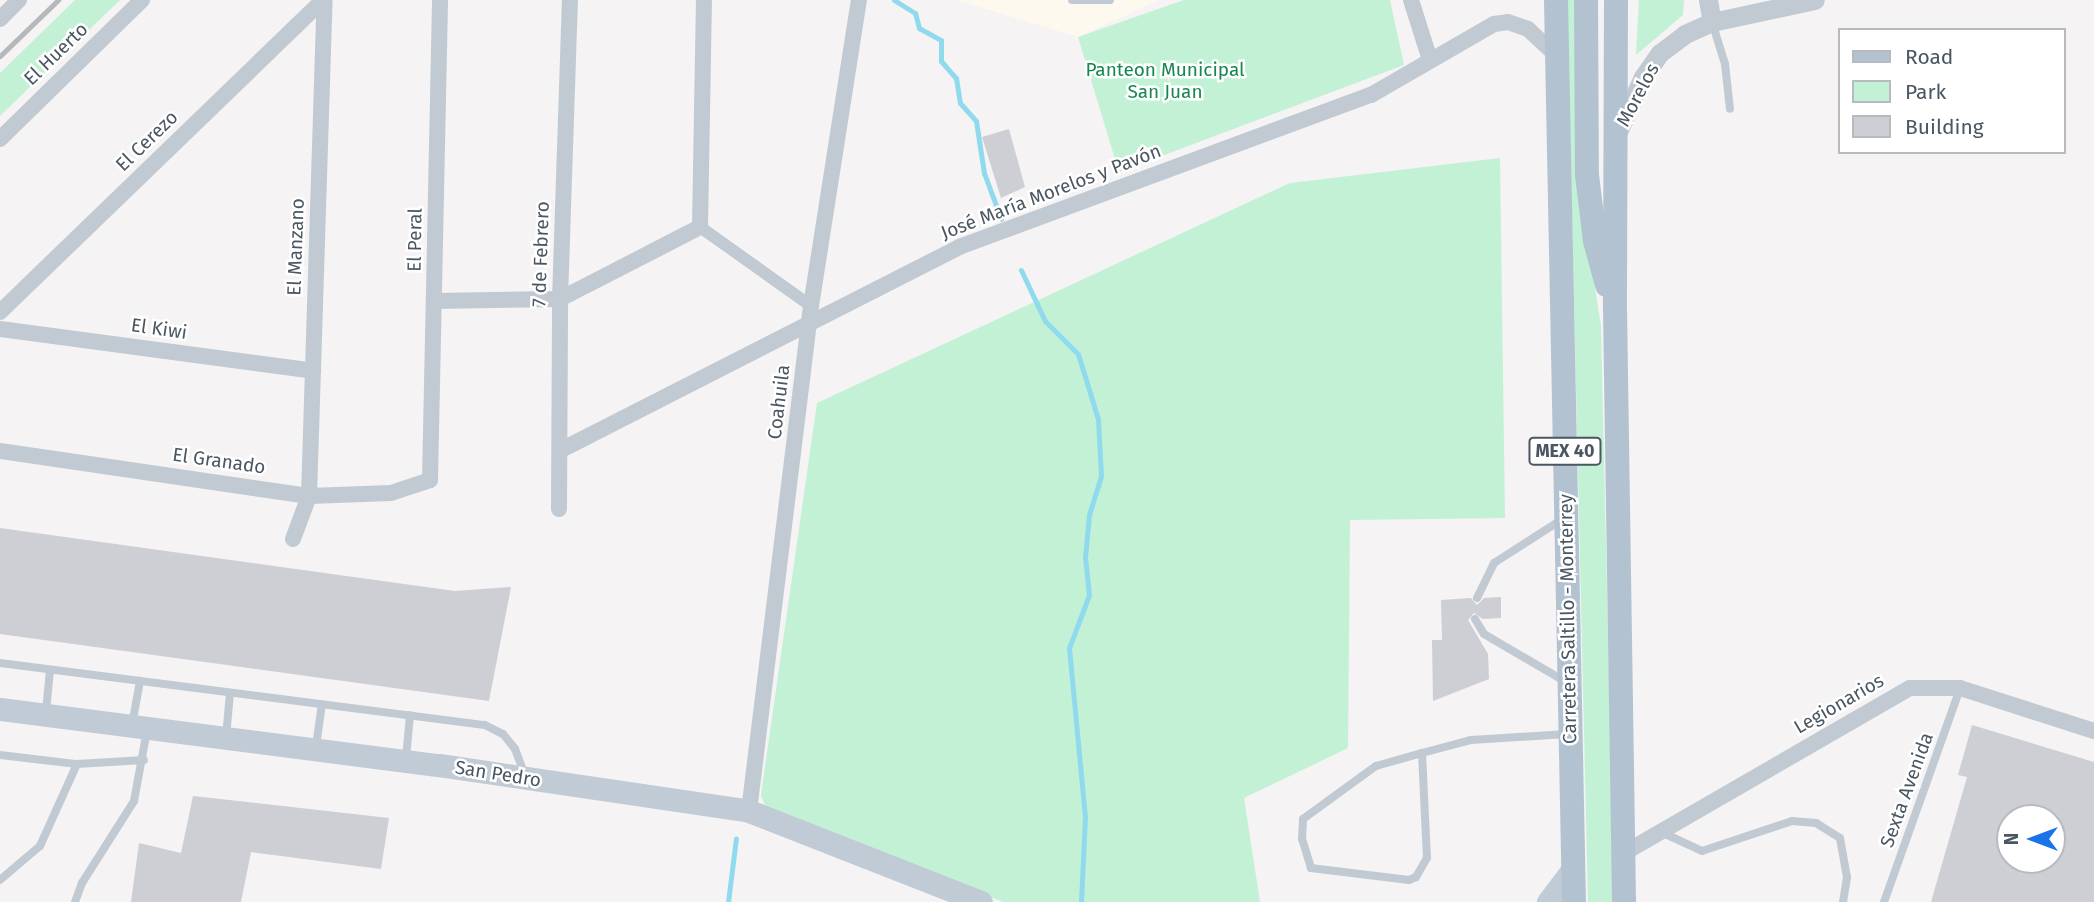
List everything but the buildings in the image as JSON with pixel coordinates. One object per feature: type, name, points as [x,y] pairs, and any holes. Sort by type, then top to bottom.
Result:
[{"type":"main road","name":"Carretera Saltillo - Monterrey","points":[[1556,0],[1574,902]]},
{"type":"main road","points":[[1586,0],[1587,175],[1594,241],[1615,309]]},
{"type":"main road","name":"MEX 40","points":[[1616,0],[1615,309],[1624,902]]},
{"type":"main road","name":"San Pedro","points":[[0,709],[406,761],[749,811],[978,901]]},
{"type":"main road","points":[[1548,902],[1573,869]]},
{"type":"street","points":[[0,19],[19,0]]},
{"type":"street","name":"El Huerto","points":[[0,139],[142,0]]},
{"type":"street","name":"El Cerezo","points":[[0,312],[324,0]]},
{"type":"street","name":"El Manzano","points":[[293,539],[309,496],[324,0]]},
{"type":"street","name":"El Peral","points":[[430,480],[440,0]]},
{"type":"street","name":"7 de Febrero","points":[[559,509],[560,299],[570,0]]},
{"type":"street","points":[[700,227],[704,0]]},
{"type":"street","name":"Coahuila","points":[[749,811],[811,306],[859,0]]},
{"type":"street","points":[[1410,0],[1430,60]]},
{"type":"street","points":[[1708,0],[1712,22]]},
{"type":"street","name":"Morelos","points":[[1616,134],[1643,77],[1660,53],[1685,34],[1712,22],[1815,0]]},
{"type":"street","name":"José María Morelos y Pavón","points":[[561,450],[959,247],[1371,95],[1476,32],[1508,22],[1537,34],[1558,57]]},
{"type":"street","points":[[435,301],[560,299],[700,227]]},
{"type":"street","points":[[700,227],[811,306]]},
{"type":"street","name":"El Kiwi","points":[[0,329],[313,371]]},
{"type":"street","name":"El Granado","points":[[0,451],[309,496],[391,493],[430,480]]},
{"type":"street","name":"Legionarios","points":[[1624,853],[1910,688],[1960,688],[2094,731]]},
{"type":"lane","points":[[1072,0],[1110,0]]},
{"type":"lane","points":[[1712,22],[1725,64],[1730,109]]},
{"type":"lane","points":[[1477,598],[1494,562],[1566,517]]},
{"type":"lane","points":[[1475,619],[1484,634],[1570,684]]},
{"type":"lane","points":[[0,663],[485,725],[503,734],[515,749],[526,778]]},
{"type":"lane","points":[[46,714],[50,670]]},
{"type":"lane","points":[[75,902],[82,883],[134,801],[144,760],[140,726],[140,681]]},
{"type":"lane","name":"Sexta Avenida","points":[[1884,902],[1960,688]]},
{"type":"lane","points":[[226,737],[230,693]]},
{"type":"lane","points":[[316,749],[321,704]]},
{"type":"lane","points":[[406,761],[410,715]]},
{"type":"lane","points":[[1422,753],[1427,858],[1423,870],[1409,880],[1311,868],[1302,839],[1307,815],[1376,766],[1422,753],[1471,740],[1570,734]]},
{"type":"lane","points":[[0,755],[77,764],[144,760]]},
{"type":"lane","points":[[0,880],[40,846],[77,764]]},
{"type":"lane","points":[[1661,832],[1702,851],[1792,821],[1816,823],[1840,838],[1847,877],[1843,902]]},
{"type":"shaded area","points":[[956,0],[1159,0],[1078,37]]},
{"type":"green space","points":[[75,0],[120,0],[0,116],[0,73]]},
{"type":"green space","name":"Panteon Municipal San Juan","points":[[1184,0],[1390,0],[1404,65],[1119,172],[1078,37]]},
{"type":"green space","points":[[1567,0],[1578,0],[1582,206],[1601,326],[1614,902],[1588,902]]},
{"type":"green space","points":[[1639,0],[1684,0],[1683,15],[1636,55]]},
{"type":"green space","points":[[1500,158],[1505,518],[1350,520],[1348,748],[1244,798],[1260,902],[1003,902],[765,806],[761,795],[817,403],[1290,183]]},
{"type":"waterway","points":[[894,0],[915,13],[919,28],[941,40],[941,61],[956,78],[960,103],[976,121],[984,173],[1001,219]]},
{"type":"waterway","points":[[1021,270],[1045,321],[1078,354],[1098,419],[1101,476],[1089,515],[1085,557],[1089,595],[1069,648],[1085,817],[1081,901]]},
{"type":"waterway","points":[[728,902],[736,838]]},
{"type":"railway","points":[[0,56],[58,0]]}]
